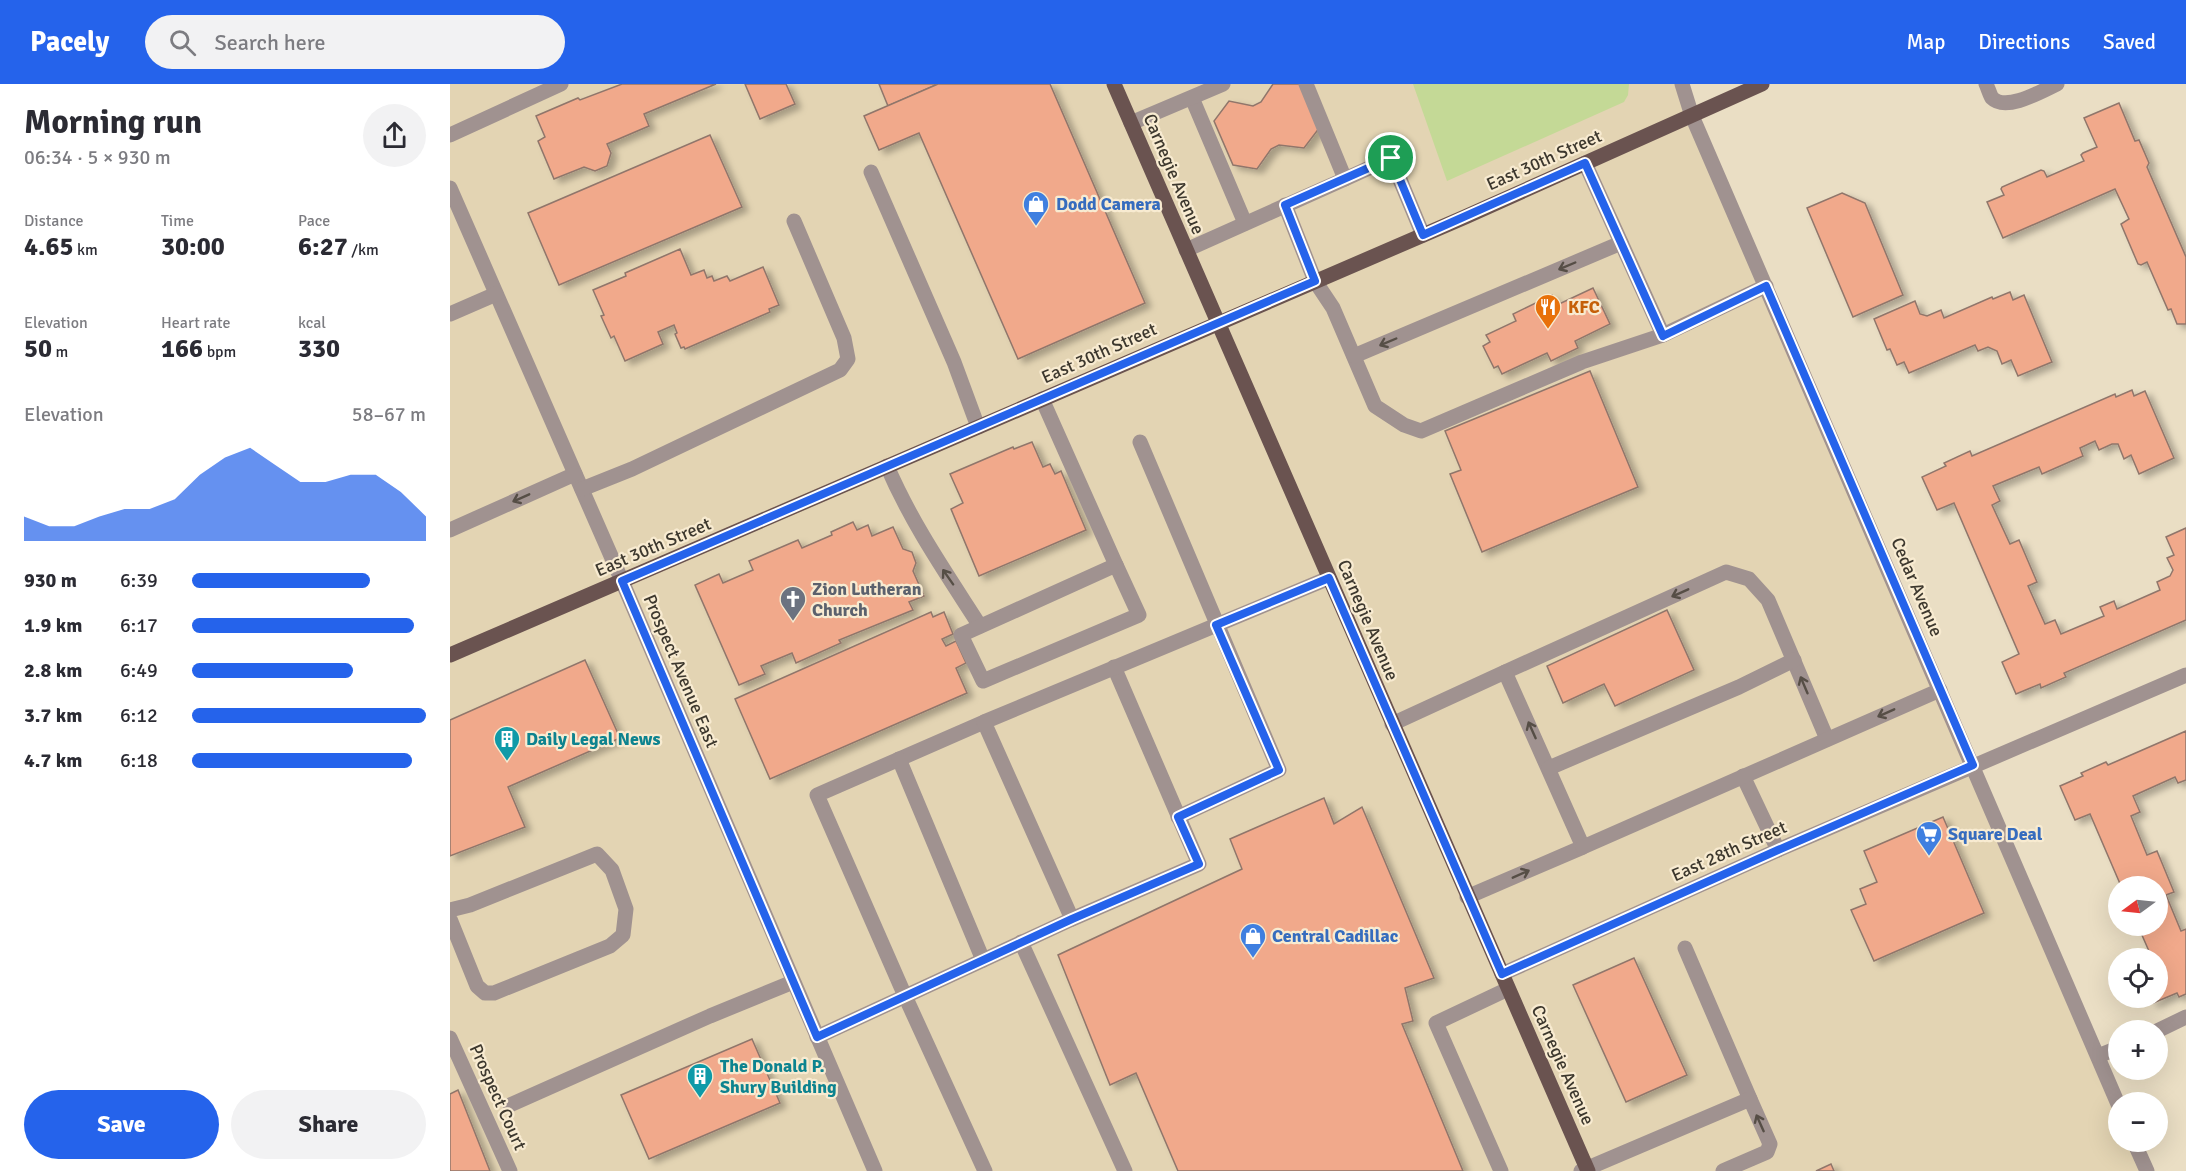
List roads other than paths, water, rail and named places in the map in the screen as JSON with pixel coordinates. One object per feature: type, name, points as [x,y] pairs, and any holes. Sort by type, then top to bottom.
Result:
[{"type":"main road","name":"Carnegie Avenue","points":[[1114,84],[1585,1170]]},
{"type":"main road","name":"East 30th Street","points":[[450,655],[1423,235],[1762,84]]},
{"type":"street","points":[[450,135],[561,84]]},
{"type":"street","points":[[1131,123],[1223,84]]},
{"type":"street","points":[[1306,84],[1345,179]]},
{"type":"street","name":"Cedar Avenue","points":[[1682,84],[1692,116],[2113,1092]]},
{"type":"street","points":[[1986,84],[1992,98],[2002,103],[2015,102],[2057,84]]},
{"type":"street","points":[[1192,98],[1245,223]]},
{"type":"street","points":[[1186,250],[1391,158],[1423,235]]},
{"type":"street","points":[[1585,163],[1663,336]]},
{"type":"street","points":[[871,172],[954,362],[978,427]]},
{"type":"street","name":"Prospect Avenue East","points":[[450,188],[454,209],[496,294],[582,489],[875,1171]]},
{"type":"street","points":[[1285,205],[1315,281],[1333,308],[1375,406],[1404,425],[1421,431],[1582,362],[1663,336],[1766,286]]},
{"type":"street","points":[[582,489],[632,469],[840,370],[849,359],[844,338],[794,221]]},
{"type":"street","points":[[1354,356],[1621,243]]},
{"type":"street","points":[[450,314],[496,294]]},
{"type":"street","points":[[1042,399],[1139,615],[983,681],[961,635],[1116,565]]},
{"type":"street","points":[[1140,442],[1279,770],[1178,817]]},
{"type":"street","points":[[887,466],[903,504],[938,564],[980,626]]},
{"type":"street","points":[[450,530],[575,474]]},
{"type":"street","points":[[1392,724],[1726,572],[1749,579],[1768,600],[1827,739]]},
{"type":"street","points":[[985,1171],[905,996],[818,795],[984,722],[1329,578]]},
{"type":"street","points":[[1548,768],[1739,687],[1794,660]]},
{"type":"street","points":[[817,1037],[1021,942],[1199,864],[1114,667]]},
{"type":"street","points":[[1505,672],[1583,847]]},
{"type":"street","name":"East 28th Street","points":[[1502,1171],[1436,1023],[1505,982],[1778,850],[2186,675]]},
{"type":"street","points":[[1467,897],[1940,690]]},
{"type":"street","points":[[984,722],[1072,919]]},
{"type":"street","points":[[899,759],[983,960]]},
{"type":"street","points":[[1743,776],[1778,850]]},
{"type":"street","points":[[450,910],[470,905],[597,854],[612,870],[626,909],[624,935],[610,946],[494,993],[485,993],[477,986],[450,919]]},
{"type":"street","points":[[1021,942],[1125,1171]]},
{"type":"street","points":[[1685,948],[1770,1144],[1767,1152],[1723,1171]]},
{"type":"street","points":[[510,1105],[710,1016],[793,982]]},
{"type":"street","points":[[2168,1026],[2186,1017]]},
{"type":"street","name":"Prospect Court","points":[[450,1038],[453,1055],[510,1171]]},
{"type":"street","points":[[2098,1056],[2108,1052]]},
{"type":"street","points":[[1585,1170],[1750,1099]]},
{"type":"street","points":[[2138,1152],[2147,1171]]},
{"type":"place","name":"Dodd Camera","points":[[1036,227]]},
{"type":"place","name":"KFC","points":[[1548,330]]},
{"type":"place","name":"Zion Lutheran Church","points":[[793,622]]},
{"type":"place","name":"Daily Legal News","points":[[507,762]]},
{"type":"place","name":"Square Deal","points":[[1929,857]]},
{"type":"place","name":"Central Cadillac","points":[[1253,959]]},
{"type":"place","name":"The Donald P. Shury Building","points":[[700,1099]]}]
